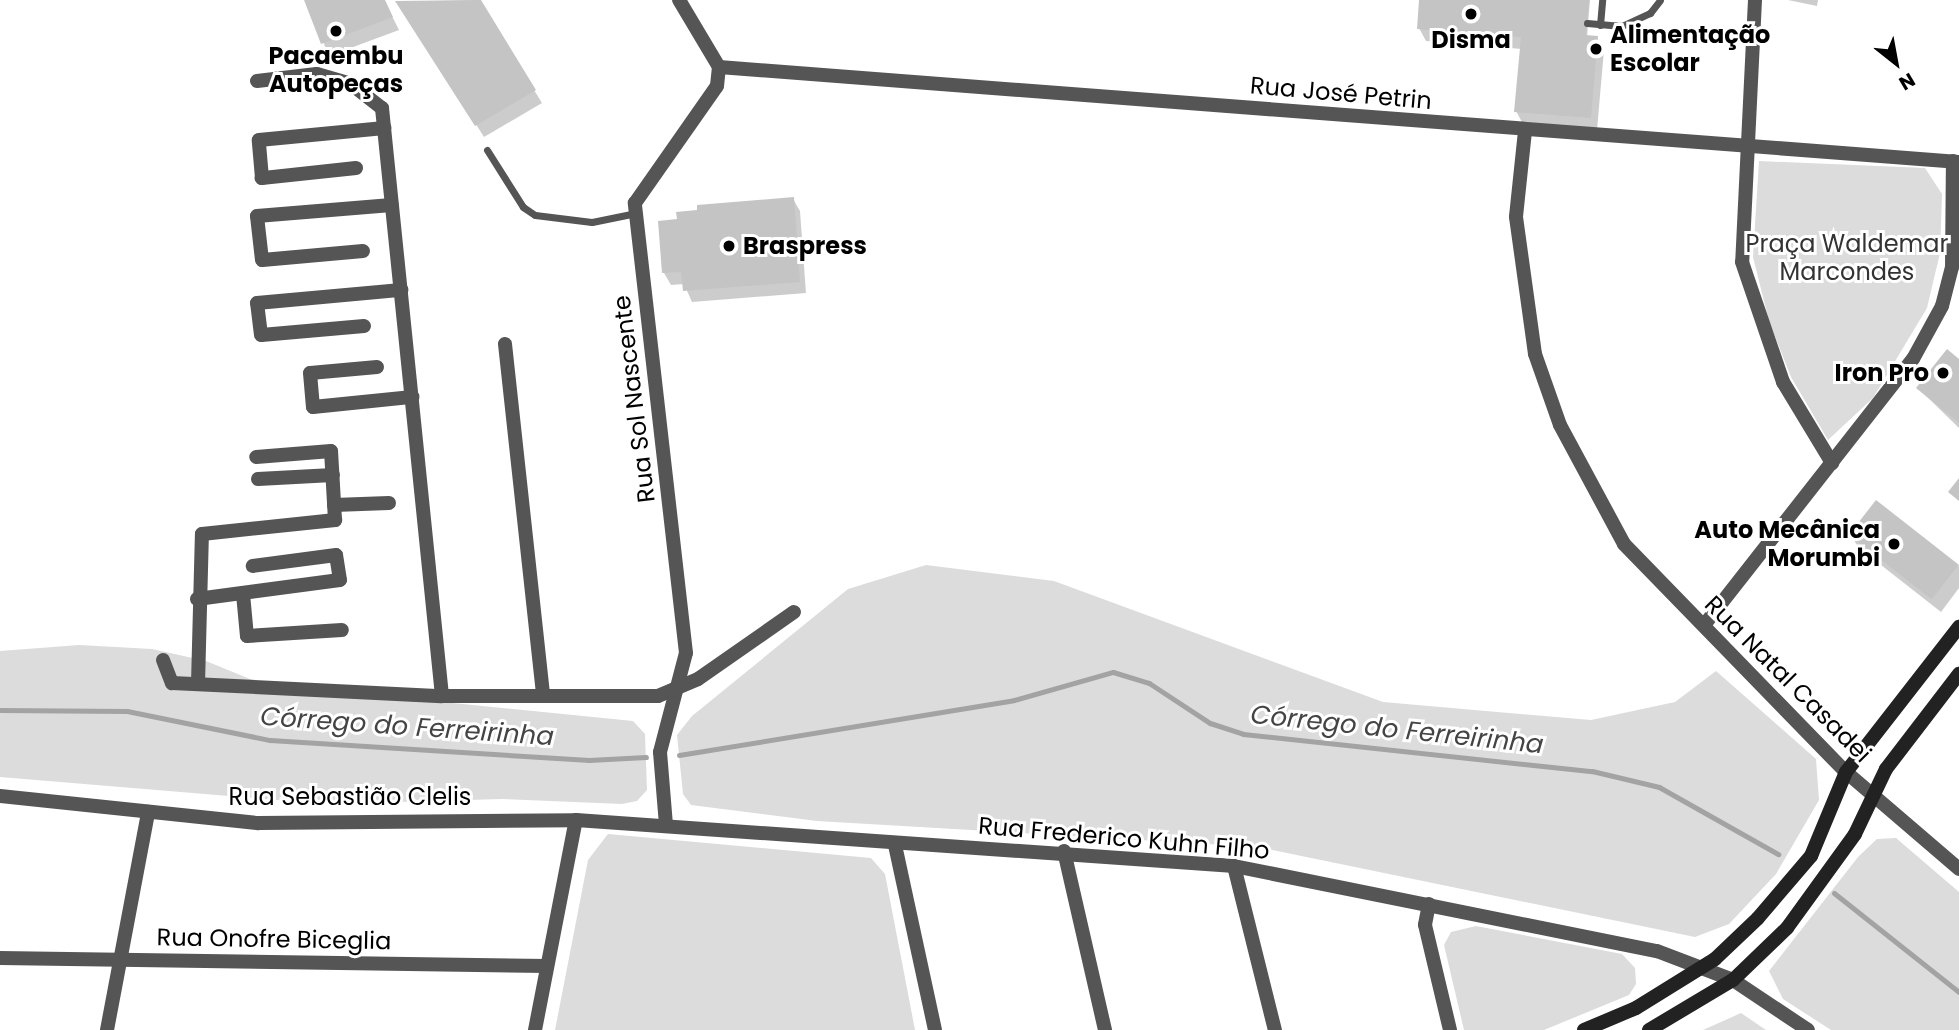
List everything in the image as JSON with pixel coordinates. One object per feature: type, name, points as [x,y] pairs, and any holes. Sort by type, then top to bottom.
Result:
[{"type":"street","points":[[679,0],[719,67]]},
{"type":"street","points":[[1755,0],[1745,143],[1742,262],[1783,382],[1832,463]]},
{"type":"street","name":"Rua José Petrin","points":[[719,67],[1525,131],[1745,143],[1956,161]]},
{"type":"street","name":"Rua Sol Nascente","points":[[666,825],[660,752],[679,688],[686,653],[636,213],[645,184],[717,86],[719,67]]},
{"type":"street","points":[[257,81],[317,75],[351,84],[382,107],[442,696]]},
{"type":"street","points":[[356,168],[262,178],[258,140],[384,128]]},
{"type":"street","name":"Rua Natal Casadei","points":[[1525,131],[1517,216],[1522,279],[1535,354],[1560,425],[1624,544],[1705,624],[1846,772],[1959,869]]},
{"type":"street","points":[[1705,624],[1913,359],[1942,306],[1952,267],[1956,161]]},
{"type":"street","points":[[363,251],[262,260],[257,216],[392,205]]},
{"type":"street","points":[[364,326],[261,335],[257,303],[401,290]]},
{"type":"street","points":[[505,344],[542,695]]},
{"type":"street","points":[[377,367],[310,373],[313,407],[412,397]]},
{"type":"street","points":[[198,684],[197,599],[202,534],[331,522],[334,505],[331,451],[256,457]]},
{"type":"street","points":[[258,480],[333,475]]},
{"type":"street","points":[[334,505],[389,503]]},
{"type":"street","points":[[197,599],[340,580],[336,555],[253,566]]},
{"type":"street","points":[[243,594],[247,636],[342,630]]},
{"type":"street","points":[[163,660],[172,683],[442,696],[542,695],[613,699],[679,688],[794,612]]},
{"type":"street","points":[[1584,1030],[1702,968],[1758,918],[1811,856],[1846,772],[1959,627]]},
{"type":"street","points":[[1648,1030],[1734,981],[1823,884],[1874,794],[1959,674]]},
{"type":"street","name":"Rua Sebastião Clelis","points":[[0,796],[259,823],[576,820]]},
{"type":"street","points":[[107,1030],[148,811]]},
{"type":"street","points":[[535,1030],[576,820]]},
{"type":"street","name":"Rua Frederico Kuhn Filho","points":[[576,820],[895,845],[1064,851],[1234,866],[1657,951],[1734,981],[1808,1030]]},
{"type":"street","points":[[895,845],[935,1030]]},
{"type":"street","points":[[1064,851],[1104,1030]]},
{"type":"street","points":[[1234,866],[1275,1030]]},
{"type":"street","points":[[1429,904],[1425,925],[1450,1030]]},
{"type":"street","name":"Rua Onofre Biceglia","points":[[0,958],[547,966]]},
{"type":"lane","points":[[1600,24],[1602,0]]},
{"type":"lane","points":[[1587,23],[1622,26],[1650,13],[1660,0]]},
{"type":"lane","points":[[487,150],[535,215],[592,222],[636,213]]},
{"type":"green space","name":"Praça Waldemar Marcondes","points":[[1759,161],[1925,168],[1942,194],[1940,253],[1927,308],[1873,398],[1828,440],[1791,377],[1769,321],[1753,257]]},
{"type":"green space","points":[[926,565],[1054,581],[1383,702],[1591,720],[1675,702],[1716,671],[1816,759],[1819,800],[1776,874],[1729,924],[1695,937],[1258,847],[817,821],[691,805],[683,794],[677,735],[692,716],[848,589]]},
{"type":"green space","points":[[79,645],[152,649],[206,661],[262,684],[633,721],[645,734],[647,790],[637,801],[622,804],[502,799],[325,804],[0,777],[0,651]]},
{"type":"green space","points":[[608,834],[871,858],[885,874],[915,1030],[555,1030],[588,860]]},
{"type":"green space","points":[[1896,838],[1959,892],[1959,1030],[1831,1030],[1783,999],[1769,971],[1858,857],[1877,839]]},
{"type":"green space","points":[[1476,926],[1622,954],[1635,968],[1636,984],[1629,995],[1544,1030],[1464,1030],[1444,945],[1451,932]]},
{"type":"green space","points":[[1741,1013],[1766,1030],[1703,1030]]},
{"type":"building","name":"Pacaembu Autopeças","points":[[304,0],[385,0],[393,17],[321,44]]},
{"type":"building","points":[[481,0],[536,90],[475,126],[395,1]]},
{"type":"building","points":[[1419,0],[1589,0],[1586,35],[1598,36],[1591,118],[1514,112],[1521,37],[1417,29]]},
{"type":"building","name":"Braspress","points":[[794,197],[800,282],[683,291],[681,272],[662,273],[658,221],[677,219],[676,212],[697,210],[697,205]]},
{"type":"building","name":"Iron Pro","points":[[1947,349],[1959,359],[1959,423],[1916,388]]},
{"type":"building","points":[[1959,478],[1959,501],[1948,492]]},
{"type":"building","points":[[1876,500],[1959,565],[1932,599],[1849,535]]},
{"type":"waterway","name":"Córrego do Ferreirinha","points":[[679,755],[1014,700],[1113,672],[1149,683],[1210,723],[1243,734],[1592,771],[1659,787],[1778,854]]},
{"type":"waterway","name":"Córrego do Ferreirinha","points":[[0,710],[127,711],[270,740],[589,760],[646,757]]},
{"type":"waterway","name":"Córrego do Ferreirinha","points":[[1834,893],[1959,992]]},
{"type":"place","name":"Disma","points":[[1471,14]]},
{"type":"place","name":"Pacaembu Autopeças","points":[[336,31]]},
{"type":"place","name":"Alimentação Escolar","points":[[1596,49]]},
{"type":"place","name":"Braspress","points":[[729,246]]},
{"type":"place","name":"Iron Pro","points":[[1943,373]]},
{"type":"place","name":"Auto Mecânica Morumbi","points":[[1894,544]]}]
